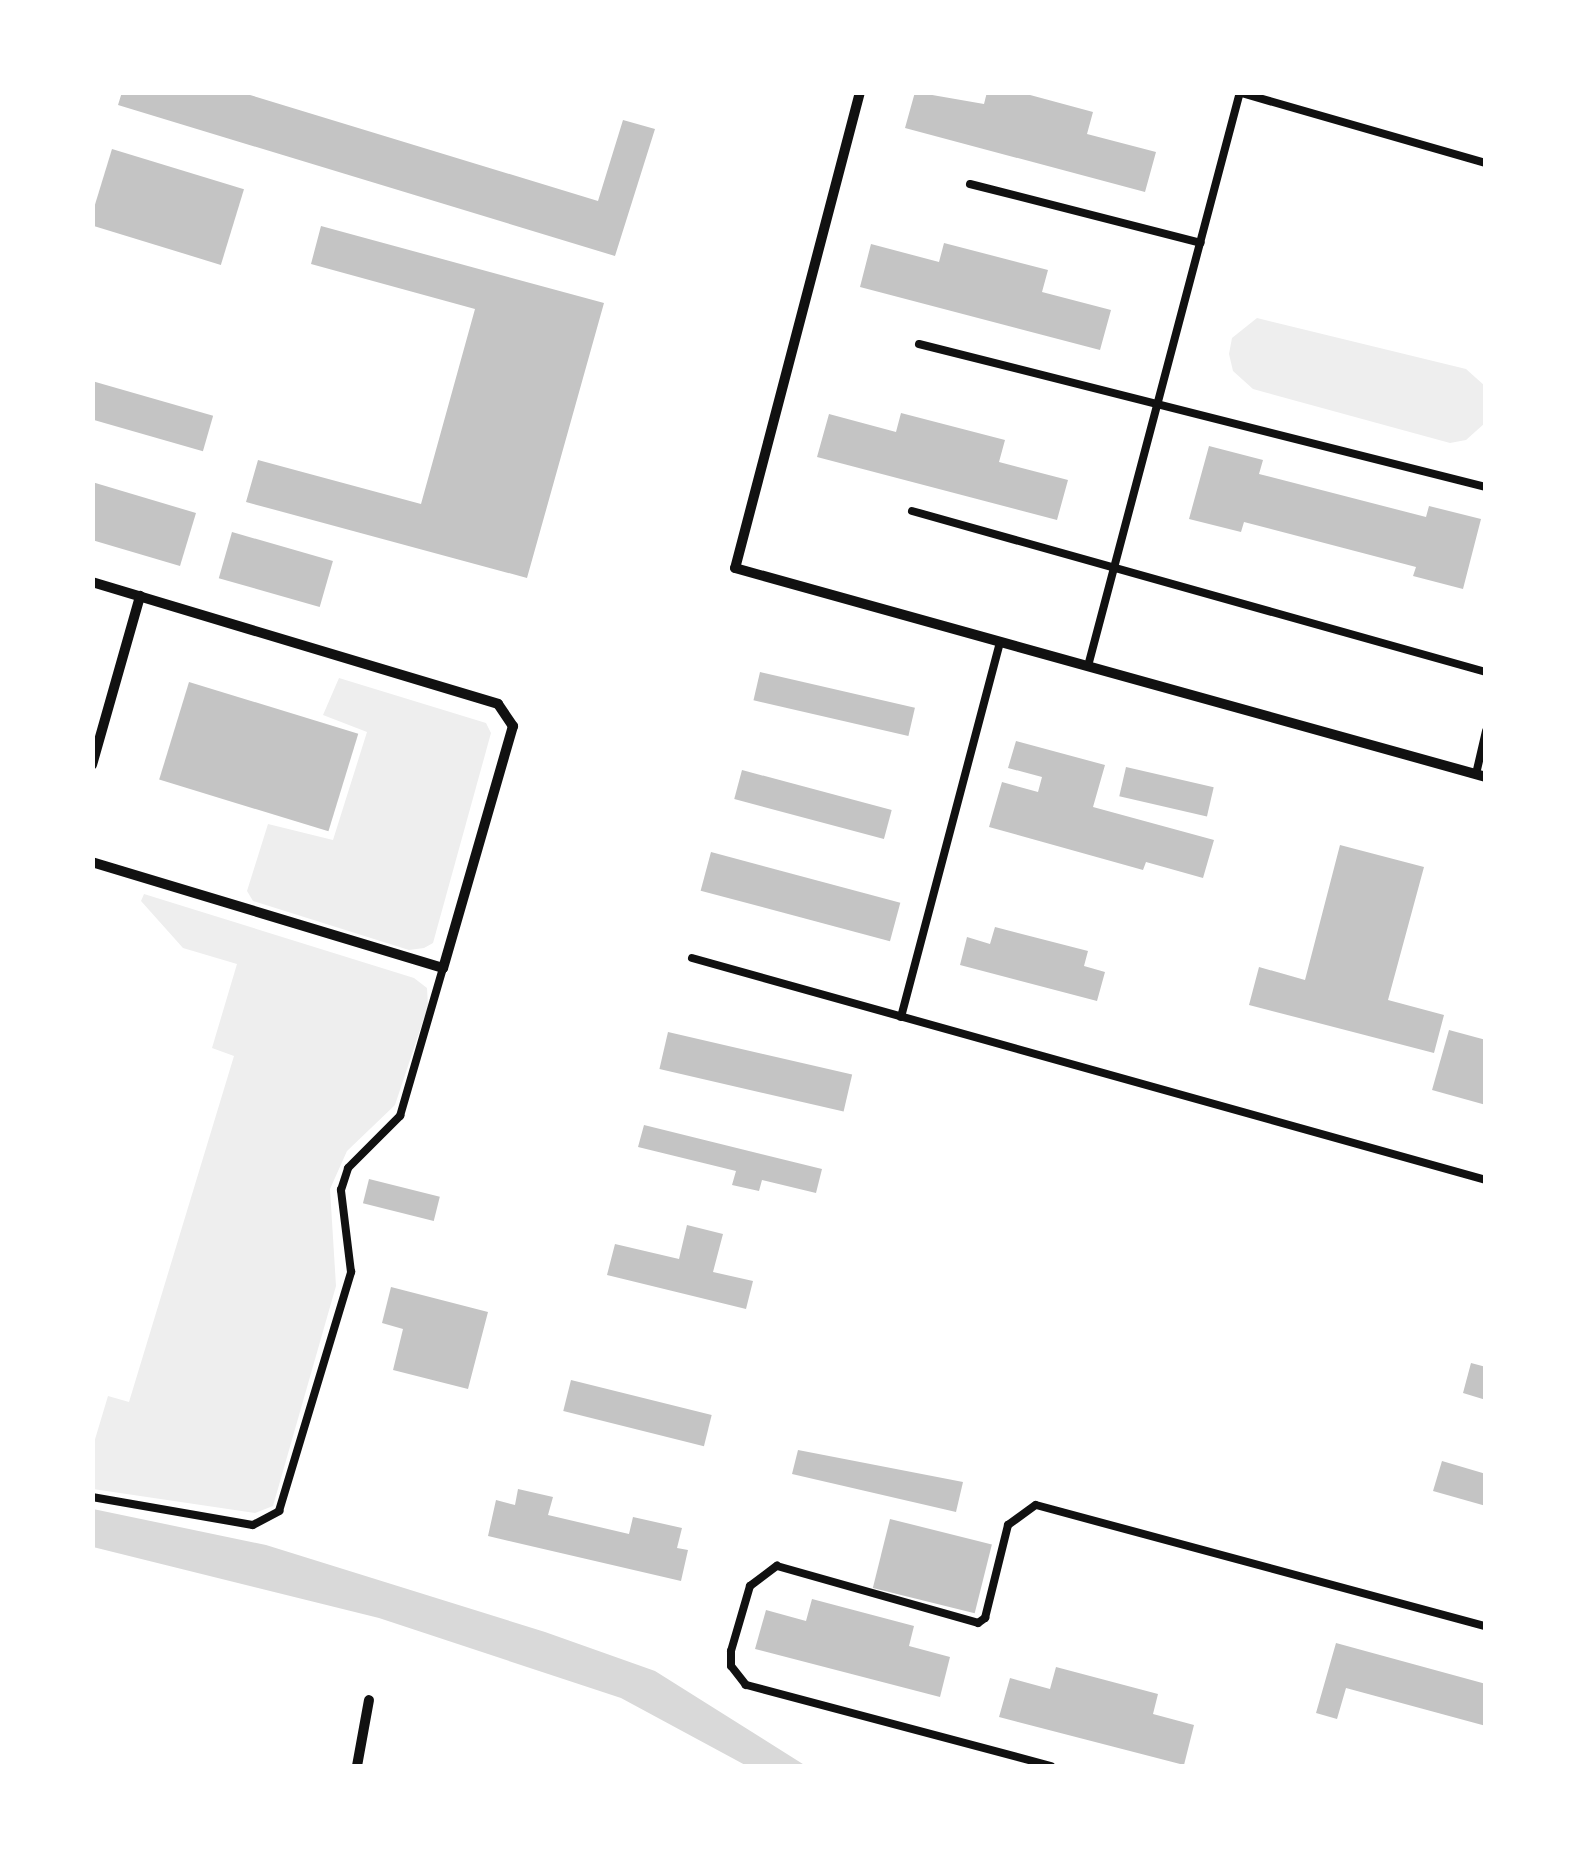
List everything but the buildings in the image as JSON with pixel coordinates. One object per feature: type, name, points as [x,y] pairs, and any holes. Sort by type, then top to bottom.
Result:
[{"type":"street","points":[[860,92],[735,568],[1481,775]]},
{"type":"street","points":[[92,582],[498,704],[509,714],[513,726],[443,968],[92,862]]},
{"type":"street","points":[[92,766],[140,596]]},
{"type":"street","points":[[356,1766],[369,1700]]},
{"type":"lane","points":[[1088,666],[1240,93],[1486,163]]},
{"type":"lane","points":[[970,184],[1201,242]]},
{"type":"lane","points":[[919,344],[1486,488]]},
{"type":"lane","points":[[912,511],[1486,672]]},
{"type":"lane","points":[[901,1018],[1000,642]]},
{"type":"lane","points":[[1481,775],[1486,731]]},
{"type":"lane","points":[[692,958],[1486,1180]]},
{"type":"lane","points":[[92,1496],[253,1525],[279,1511],[351,1272],[340,1190],[348,1168],[400,1116],[443,968]]},
{"type":"lane","points":[[1051,1766],[746,1685],[731,1666],[731,1651],[750,1586],[776,1566],[978,1623],[985,1618],[1008,1525],[1036,1505],[1486,1626]]},
{"type":"shaded area","points":[[1257,318],[1466,369],[1485,386],[1485,423],[1466,440],[1450,443],[1253,389],[1233,371],[1229,354],[1232,338]]},
{"type":"shaded area","points":[[339,678],[486,723],[491,733],[433,943],[424,948],[409,950],[253,901],[247,891],[268,824],[333,840],[367,732],[323,715]]},
{"type":"shaded area","points":[[144,894],[414,978],[427,988],[428,1006],[395,1105],[347,1151],[330,1189],[336,1286],[273,1506],[255,1513],[93,1489],[93,1446],[108,1396],[129,1402],[234,1056],[212,1048],[237,964],[183,948],[141,901]]},
{"type":"shaded area","points":[[93,1509],[266,1545],[545,1632],[655,1671],[806,1766],[747,1766],[621,1698],[379,1618],[93,1547]]}]
